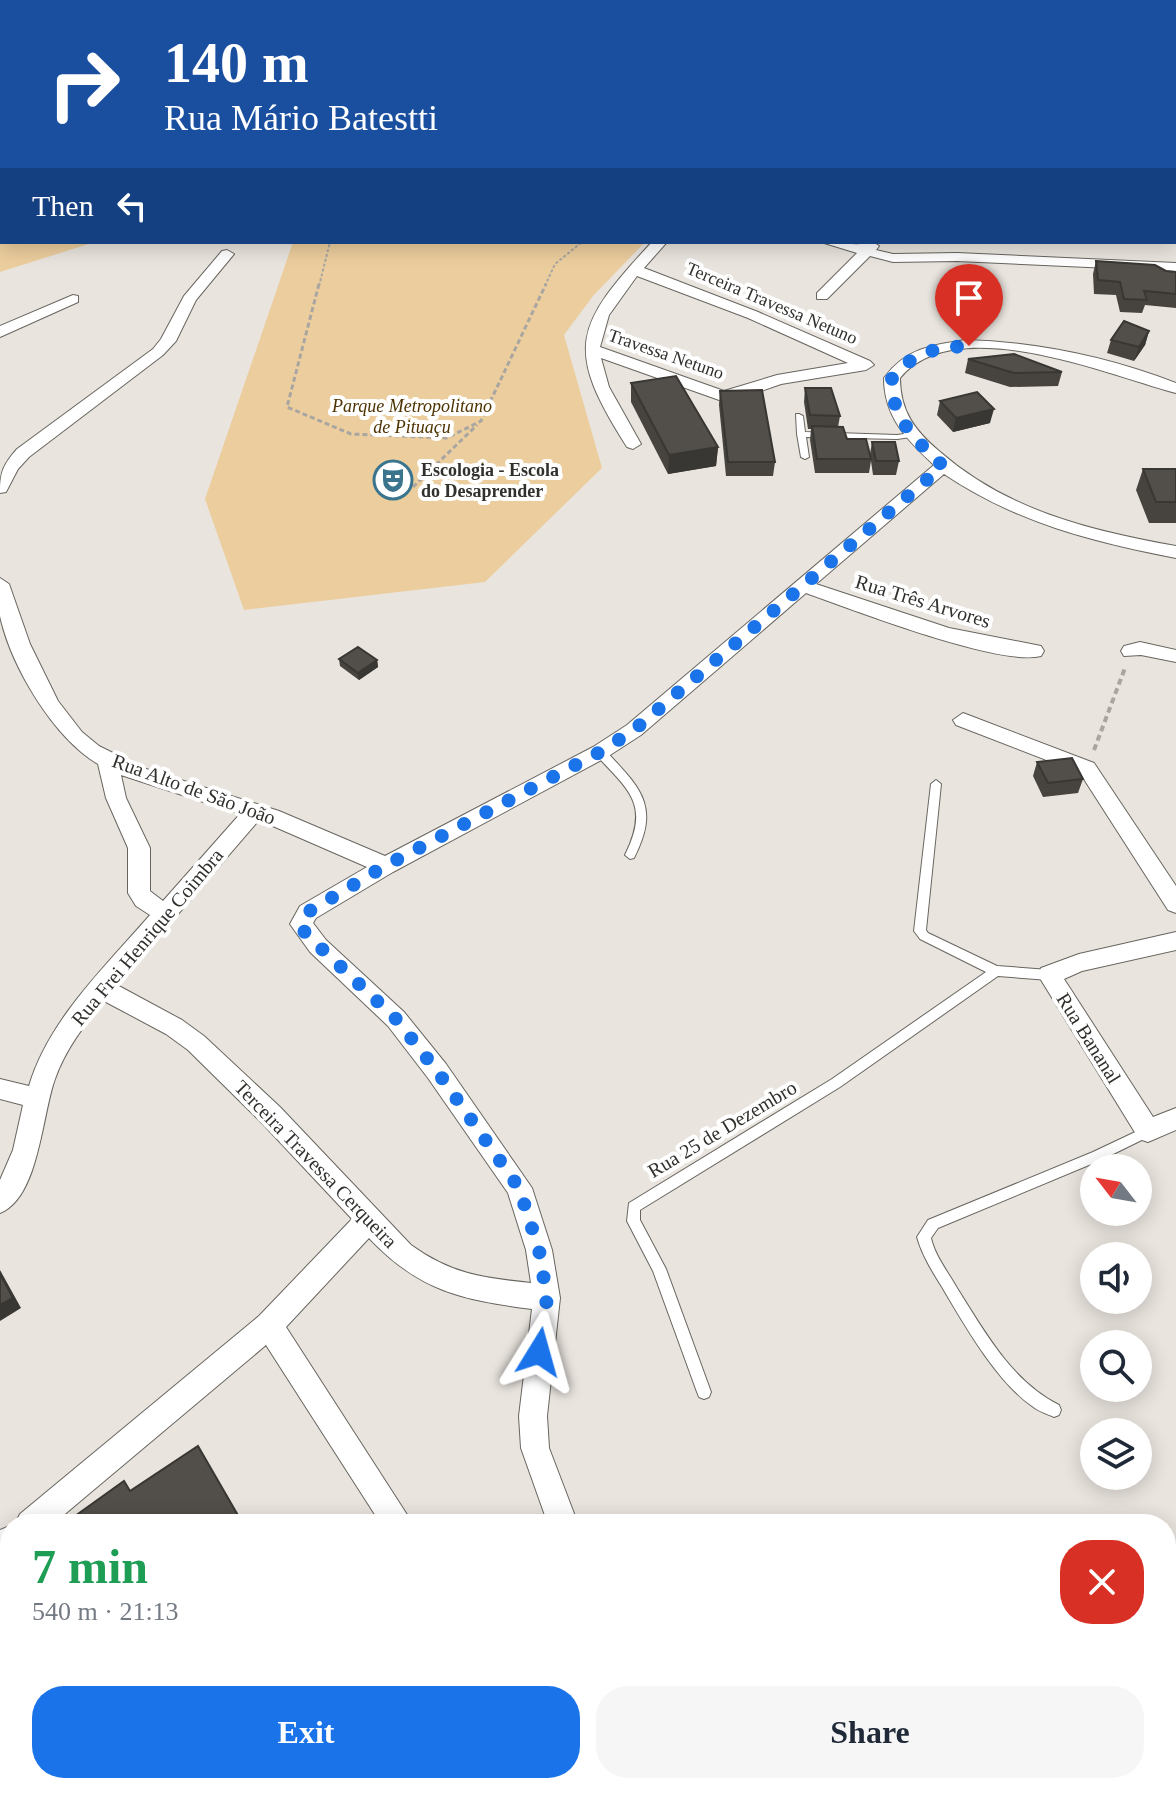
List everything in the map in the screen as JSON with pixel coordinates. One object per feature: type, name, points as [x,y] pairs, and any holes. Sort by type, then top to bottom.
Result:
[{"type":"street","points":[[633,444],[594,367],[593,350],[605,310],[658,244]]},
{"type":"street","points":[[845,244],[871,247],[893,258],[971,258],[1176,267]]},
{"type":"street","points":[[822,296],[871,247]]},
{"type":"street","points":[[0,488],[10,467],[23,453],[158,352],[172,335],[189,299],[227,254]]},
{"type":"street","name":"Terceira Travessa Netuno","points":[[635,270],[753,315],[892,378]]},
{"type":"street","points":[[0,332],[73,299]]},
{"type":"street","points":[[1176,388],[1072,356],[991,345],[947,347],[927,352],[910,359],[892,378],[894,407],[911,435],[943,466],[964,481],[1036,518],[1123,543],[1176,552]]},
{"type":"street","name":"Travessa Netuno","points":[[593,350],[722,396],[733,396],[777,380],[865,364]]},
{"type":"street","points":[[0,449],[23,453]]},
{"type":"street","points":[[559,1514],[535,1448],[533,1416],[547,1298],[539,1250],[519,1188],[437,1071],[396,1019],[301,929],[303,919],[308,912],[385,866],[600,752],[651,718],[801,585],[943,466]]},
{"type":"street","name":"Rua Alto de São João","points":[[0,584],[23,648],[56,714],[77,739],[107,759],[325,837],[385,866]]},
{"type":"street","name":"Rua Três Arvores","points":[[801,585],[925,628],[995,646],[1034,651]]},
{"type":"street","points":[[1131,651],[1140,648],[1176,656]]},
{"type":"street","points":[[963,720],[1087,768],[1176,904]]},
{"type":"street","points":[[107,759],[116,798],[139,848],[139,893],[144,900],[165,913]]},
{"type":"street","name":"Rua Frei Henrique Coimbra","points":[[0,1201],[22,1168],[29,1150],[36,1098],[50,1062],[101,988],[255,811]]},
{"type":"street","name":"Rua Bananal","points":[[1148,1131],[1049,975],[1079,963],[1176,941]]},
{"type":"street","name":"Terceira Travessa Cerqueira","points":[[101,988],[174,1027],[196,1043],[424,1273],[446,1283],[547,1298]]},
{"type":"street","points":[[0,1089],[36,1098]]},
{"type":"street","points":[[1148,1131],[1176,1119]]},
{"type":"street","points":[[42,1514],[269,1325],[370,1219]]},
{"type":"street","points":[[269,1325],[392,1514]]},
{"type":"lane","points":[[799,416],[805,457]]},
{"type":"lane","points":[[801,434],[911,435]]},
{"type":"lane","points":[[600,752],[633,788],[642,807],[644,822],[641,837],[630,855]]},
{"type":"lane","points":[[936,784],[920,931],[924,936],[996,971],[1049,975]]},
{"type":"lane","name":"Rua 25 de Dezembro","points":[[704,1392],[659,1269],[633,1221],[634,1207],[836,1083],[996,971]]},
{"type":"lane","points":[[1054,1410],[1033,1399],[1002,1364],[964,1313],[927,1249],[924,1237],[933,1224],[1097,1156],[1148,1131]]},
{"type":"path","points":[[329,244],[287,407],[351,434],[447,438],[481,421]]},
{"type":"path","points":[[413,487],[481,421],[555,264],[580,244]]},
{"type":"path","points":[[1087,768],[1131,651]]},
{"type":"green space","points":[[0,244],[89,244],[0,272]]},
{"type":"green space","name":"Parque Metropolitano de Pituaçu","points":[[292,244],[643,244],[593,296],[564,335],[602,468],[485,582],[244,610],[205,499]]},
{"type":"building","points":[[1096,261],[1155,265],[1176,272],[1176,294],[1144,291],[1147,300],[1124,299],[1120,282],[1098,280]]},
{"type":"building","points":[[1124,321],[1149,331],[1139,347],[1111,340]]},
{"type":"building","points":[[1014,354],[1062,372],[1014,373],[968,359]]},
{"type":"building","points":[[676,376],[718,447],[669,455],[631,383]]},
{"type":"building","points":[[805,388],[831,388],[840,416],[810,415]]},
{"type":"building","points":[[762,390],[775,462],[728,462],[720,391]]},
{"type":"building","points":[[977,392],[994,409],[956,418],[940,401]]},
{"type":"building","points":[[812,426],[843,427],[847,439],[866,439],[871,459],[817,459]]},
{"type":"building","points":[[872,442],[895,442],[899,461],[876,461]]},
{"type":"building","points":[[1143,469],[1176,469],[1176,502],[1156,502]]},
{"type":"building","points":[[358,647],[377,660],[358,673],[339,659]]},
{"type":"building","points":[[1072,758],[1083,779],[1048,783],[1037,762]]},
{"type":"building","points":[[0,1274],[13,1298],[0,1305]]},
{"type":"building","points":[[198,1446],[237,1514],[78,1514],[124,1481],[130,1491]]},
{"type":"place","name":"Escologia - Escola do Desaprender","points":[[393,480]]},
{"type":"route","points":[[539,1352],[547,1298],[539,1250],[519,1188],[437,1071],[396,1019],[301,929],[303,919],[308,912],[385,866],[600,752],[651,718],[731,645],[943,466],[902,422],[894,407],[892,378],[910,359],[947,347],[969,346]]}]
